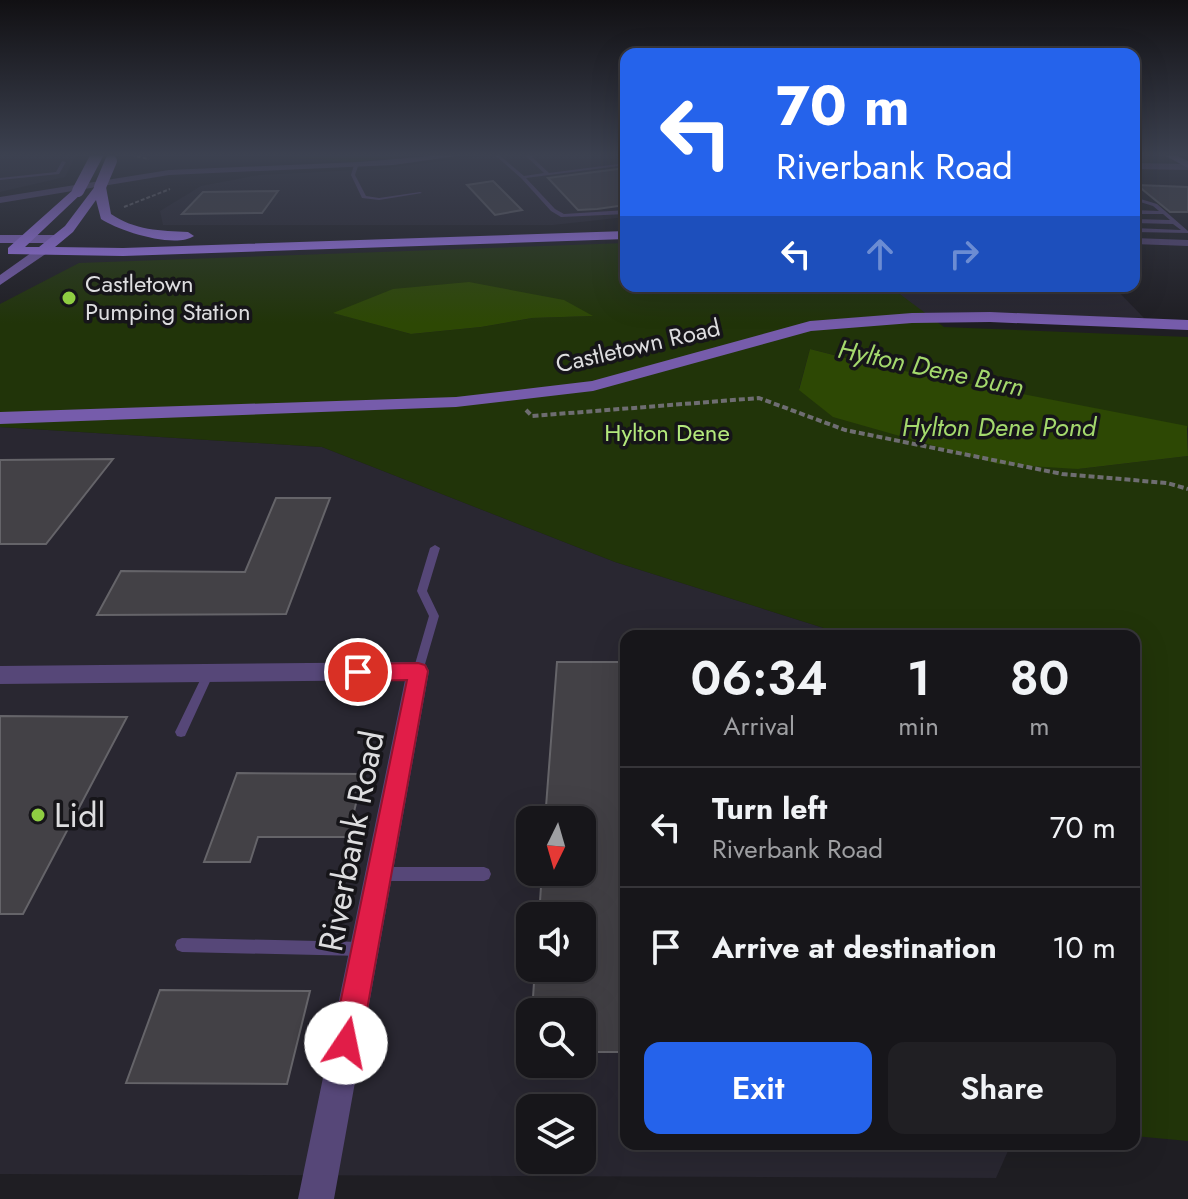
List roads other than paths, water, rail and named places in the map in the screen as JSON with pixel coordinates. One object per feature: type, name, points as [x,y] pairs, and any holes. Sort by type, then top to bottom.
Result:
[{"type":"highway","points":[[6,252],[28,239],[57,211]]},
{"type":"highway","points":[[43,251],[83,211]]},
{"type":"highway","points":[[104,211],[114,224],[144,232],[214,238]]},
{"type":"highway","points":[[58,239],[620,227]]},
{"type":"highway","points":[[6,252],[402,244],[620,235]]},
{"type":"main road","points":[[0,239],[58,239]]},
{"type":"street","points":[[1140,241],[1188,243]]},
{"type":"street","points":[[0,281],[43,251]]},
{"type":"street","points":[[0,261],[6,252]]},
{"type":"street","name":"Castletown Road","points":[[0,418],[292,410],[456,402],[511,396],[593,386],[810,326],[912,318],[990,317],[1188,325]]},
{"type":"street","points":[[0,675],[418,671]]},
{"type":"street","name":"Riverbank Road","points":[[316,1199],[418,671]]},
{"type":"lane","points":[[555,211],[563,216],[620,212]]},
{"type":"lane","points":[[1140,212],[1162,213],[1186,232],[1140,230]]},
{"type":"lane","points":[[1140,221],[1174,222]]},
{"type":"lane","points":[[418,671],[434,616],[422,591],[435,548]]},
{"type":"lane","points":[[181,732],[208,675]]},
{"type":"lane","points":[[379,874],[484,874]]},
{"type":"lane","points":[[182,945],[364,949]]},
{"type":"water","points":[[469,282],[564,300],[593,316],[532,318],[411,334],[333,313],[393,289]]},
{"type":"water","name":"Hylton Dene Pond","points":[[810,349],[869,364],[1187,426],[1188,456],[1078,469],[998,464],[833,417],[799,390]]},
{"type":"place","name":"Castletown Pumping Station","points":[[69,298]]},
{"type":"place","name":"Lidl","points":[[38,815]]},
{"type":"water label","name":"Hylton Dene Burn","points":[[931,368]]},
{"type":"park label","name":"Hylton Dene","points":[[667,433]]}]
